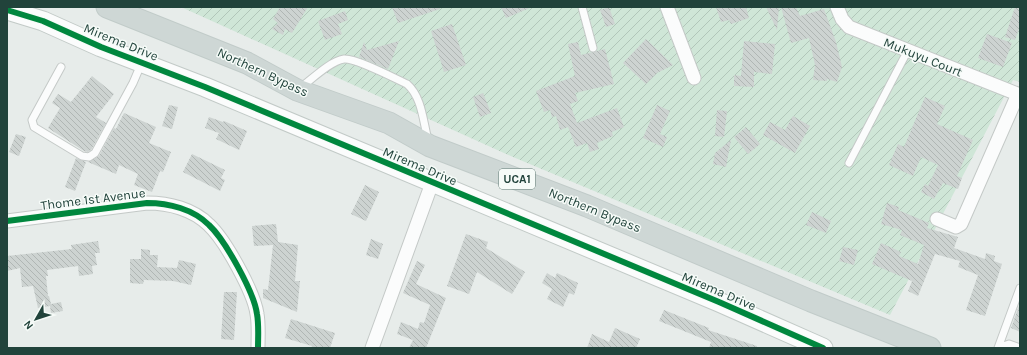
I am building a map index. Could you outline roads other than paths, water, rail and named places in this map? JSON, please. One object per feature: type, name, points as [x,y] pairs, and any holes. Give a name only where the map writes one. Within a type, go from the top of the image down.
[{"type":"main road","name":"Northern Bypass","points":[[107,7],[247,63],[297,90],[389,123],[430,146],[587,206],[804,298],[930,348]]},
{"type":"street","points":[[667,7],[694,78]]},
{"type":"street","name":"Mukuyu Court","points":[[837,7],[842,19],[849,26],[1019,94]]},
{"type":"street","name":"Mirema Drive","points":[[7,10],[43,21],[101,47],[142,62],[719,302],[823,348]]},
{"type":"street","points":[[937,219],[956,227],[961,224],[1019,94]]},
{"type":"street","points":[[372,348],[432,183]]},
{"type":"street","name":"Thome 1st Avenue","points":[[7,221],[147,203],[160,203],[186,210],[209,225],[218,236],[244,280],[257,314],[258,348]]},
{"type":"lane","points":[[582,7],[593,48]]},
{"type":"lane","points":[[849,163],[908,50]]},
{"type":"lane","points":[[297,90],[333,63],[344,59],[354,60],[407,84],[414,90],[418,98],[430,146]]},
{"type":"lane","points":[[61,67],[32,120],[34,127],[76,153],[89,157],[95,153],[133,83],[142,62]]},
{"type":"lane","points":[[998,348],[1020,288]]},
{"type":"lane","points":[[998,348],[1009,344],[1020,348]]}]
